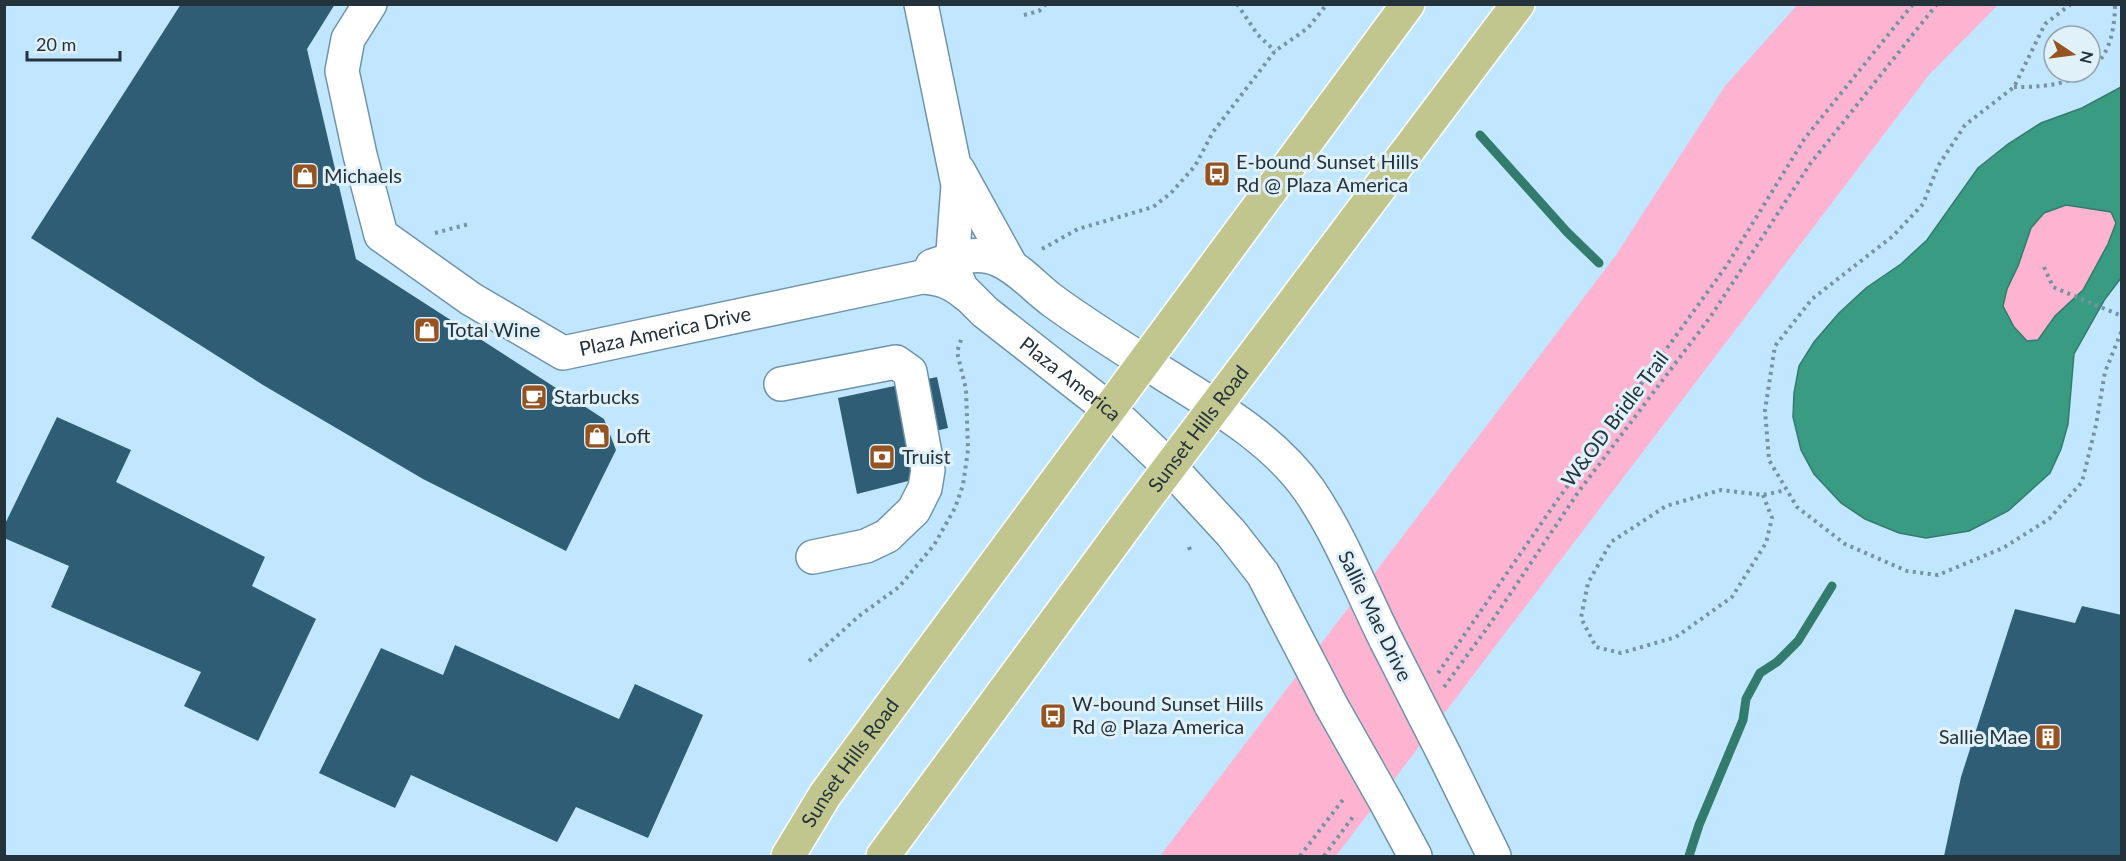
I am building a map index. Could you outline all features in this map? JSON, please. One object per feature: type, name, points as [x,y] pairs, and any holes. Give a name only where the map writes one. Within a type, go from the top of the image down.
[{"type":"main road","name":"Sunset Hills Road","points":[[788,856],[825,795],[1408,4]]},
{"type":"main road","name":"Sunset Hills Road","points":[[883,856],[1170,467],[1518,4]]},
{"type":"street","name":"Plaza America Drive","points":[[370,4],[348,39],[342,71],[360,155],[381,235],[471,299],[563,353],[898,282]]},
{"type":"street","points":[[921,4],[958,185],[953,259],[956,279],[967,295]]},
{"type":"street","points":[[951,148],[1053,301],[1216,407]]},
{"type":"street","points":[[898,282],[953,259],[987,256],[1024,259]]},
{"type":"street","points":[[898,282],[922,277],[932,278],[954,284],[967,295]]},
{"type":"street","name":"Plaza America","points":[[967,295],[985,312],[1110,410],[1170,467]]},
{"type":"street","points":[[781,384],[896,362],[910,372],[928,470],[925,488],[914,510],[887,536],[866,546],[813,557]]},
{"type":"street","name":"Sallie Mae Drive","points":[[1216,407],[1275,450],[1308,489],[1333,532],[1494,856]]},
{"type":"street","points":[[1170,467],[1231,533],[1263,574],[1330,705],[1371,808],[1415,856]]},
{"type":"path","points":[[1024,15],[1039,11],[1046,4]]},
{"type":"path","points":[[1237,4],[1258,35],[1275,51]]},
{"type":"path","points":[[1024,259],[1078,229],[1153,207],[1172,193],[1195,166],[1213,132],[1275,51],[1308,28],[1327,4]]},
{"type":"path","points":[[1435,677],[1556,502],[1727,265],[1805,138],[1913,4]]},
{"type":"path","name":"W&OD Bridle Trail","points":[[1438,697],[1579,491],[1711,316],[1810,164],[1937,4]]},
{"type":"path","points":[[2071,4],[2045,24],[2014,87],[1965,125],[1938,166],[1923,204],[1893,236],[1812,298],[1775,346],[1764,410],[1769,460],[1797,507],[1845,544],[1907,571],[1938,575],[2003,548],[2049,519],[2082,482],[2096,425],[2105,372],[2121,330]]},
{"type":"path","points":[[2102,58],[2109,42],[2115,4]]},
{"type":"path","points":[[2014,87],[2053,84]]},
{"type":"path","points":[[2044,267],[2053,287],[2121,316]]},
{"type":"path","points":[[1763,495],[1772,518],[1766,543],[1732,597],[1676,637],[1621,653],[1596,647],[1581,618],[1588,583],[1611,542],[1666,506],[1721,490],[1763,495],[1786,490]]},
{"type":"path","points":[[1190,547],[1191,553]]},
{"type":"path","points":[[1300,856],[1346,797]]},
{"type":"path","points":[[1324,856],[1371,808]]},
{"type":"shaded area","points":[[1797,5],[1998,5],[1929,75],[1336,856],[1160,856],[1616,255],[1725,86]]},
{"type":"shaded area","points":[[2121,87],[2121,278],[2105,299],[2074,354],[2068,424],[2061,449],[2050,473],[2008,511],[1969,531],[1926,538],[1899,533],[1865,519],[1841,503],[1814,474],[1801,450],[1793,417],[1794,393],[1799,366],[1814,342],[1839,313],[1866,288],[1901,264],[1927,240],[1978,168],[2008,144],[2041,123],[2082,108]],"holes":[[[2066,205],[2111,212],[2116,223],[2108,244],[2083,290],[2055,316],[2038,340],[2027,341],[2014,327],[2003,306],[2007,289],[2018,266],[2031,228],[2044,213]]]},
{"type":"shaded area","points":[[2066,205],[2112,212],[2116,223],[2108,244],[2083,290],[2055,316],[2038,340],[2027,341],[2014,327],[2003,306],[2007,289],[2018,266],[2031,228],[2044,213]]},
{"type":"building","points":[[181,4],[335,4],[307,49],[356,259],[604,419],[616,450],[566,551],[423,479],[263,385],[31,238]]},
{"type":"building","name":"Truist","points":[[937,377],[948,428],[911,437],[920,478],[857,494],[838,398]]},
{"type":"building","points":[[57,417],[131,450],[116,482],[265,557],[252,586],[316,619],[258,741],[184,706],[201,672],[51,607],[69,566],[4,538],[4,526]]},
{"type":"building","name":"Sallie Mae","points":[[2082,606],[2122,615],[2122,856],[1944,856],[1961,777],[2015,609],[2075,623]]},
{"type":"building","points":[[455,645],[619,719],[635,684],[703,715],[648,838],[576,807],[557,842],[411,775],[395,808],[319,773],[381,648],[443,675]]},
{"type":"waterway","points":[[1480,135],[1567,232],[1599,263]]},
{"type":"waterway","points":[[1689,856],[1699,825],[1743,720],[1746,699],[1760,673],[1777,662],[1798,641],[1832,586]]},
{"type":"place","name":"E-bound Sunset Hills Rd @ Plaza America","points":[[1217,174]]},
{"type":"place","name":"Michaels","points":[[305,176]]},
{"type":"place","name":"Total Wine","points":[[427,330]]},
{"type":"place","name":"Starbucks","points":[[534,397]]},
{"type":"place","name":"Loft","points":[[597,436]]},
{"type":"place","name":"Truist","points":[[882,457]]},
{"type":"place","name":"W-bound Sunset Hills Rd @ Plaza America","points":[[1053,716]]},
{"type":"place","name":"Sallie Mae","points":[[2048,737]]}]
